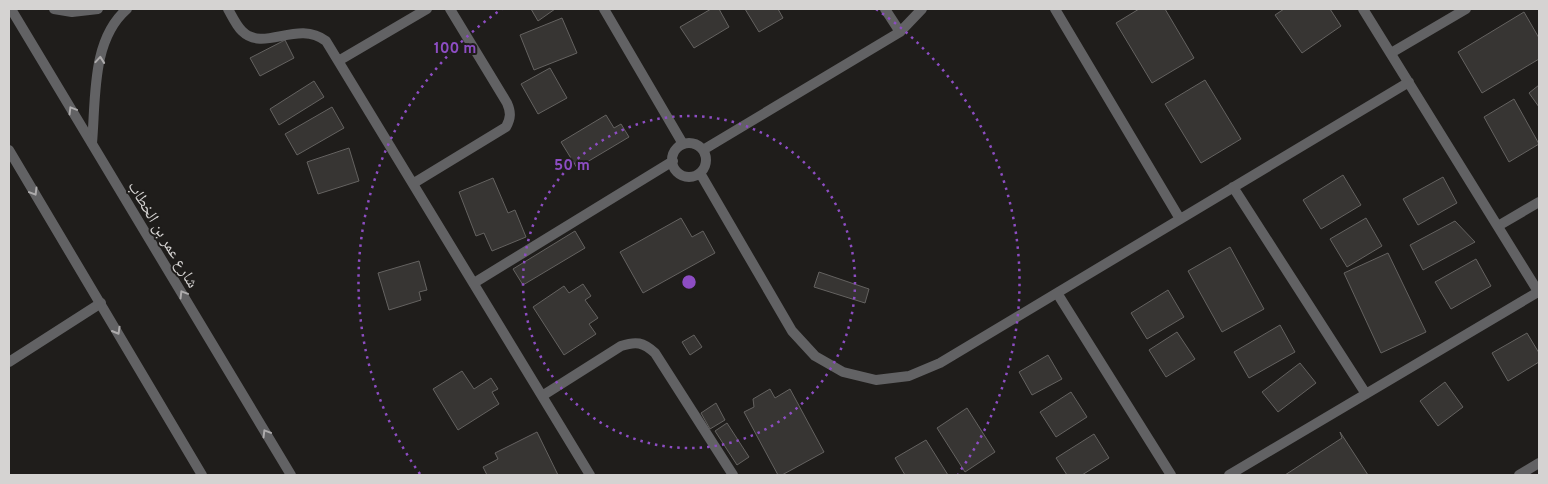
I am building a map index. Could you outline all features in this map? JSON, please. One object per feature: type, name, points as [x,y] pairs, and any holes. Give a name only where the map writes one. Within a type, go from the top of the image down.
[{"type":"street","name":"شارع عمر بن الخطاب","points":[[11,9],[291,475]]},
{"type":"street","points":[[54,9],[72,12],[98,9]]},
{"type":"street","points":[[92,143],[100,51],[110,27],[127,9]]},
{"type":"street","points":[[228,9],[243,33],[255,38],[268,39],[308,32],[318,34],[326,41],[340,60],[590,475]]},
{"type":"street","points":[[340,60],[427,9]]},
{"type":"street","points":[[414,183],[506,127],[510,119],[508,102],[450,9]]},
{"type":"street","points":[[604,9],[683,144]]},
{"type":"street","points":[[885,9],[900,32]]},
{"type":"street","points":[[703,150],[900,32],[922,9]]},
{"type":"street","points":[[1055,9],[1180,219]]},
{"type":"street","points":[[1229,475],[1539,293],[1364,9]]},
{"type":"street","points":[[1391,53],[1466,9]]},
{"type":"street","points":[[700,173],[792,331],[815,356],[843,372],[876,380],[909,376],[940,364],[1409,82]]},
{"type":"street","points":[[474,283],[672,162],[675,151],[683,144],[694,144],[703,150],[706,162],[700,173],[686,176],[680,174],[672,162]]},
{"type":"street","points":[[9,150],[202,475]]},
{"type":"street","points":[[1233,187],[1366,394]]},
{"type":"street","points":[[1498,226],[1539,202]]},
{"type":"street","points":[[1057,293],[1171,475]]},
{"type":"street","points":[[9,362],[101,304]]},
{"type":"street","points":[[542,396],[621,346],[633,342],[646,344],[655,353],[733,475]]},
{"type":"street","points":[[1519,475],[1539,463]]},
{"type":"building","points":[[531,9],[555,9],[538,21]]},
{"type":"building","points":[[711,9],[719,9],[729,27],[694,48],[680,27]]},
{"type":"building","points":[[745,9],[778,9],[783,18],[759,32]]},
{"type":"building","points":[[1139,9],[1165,9],[1194,58],[1152,83],[1116,23]]},
{"type":"building","points":[[1284,9],[1330,9],[1341,26],[1302,53],[1275,15]]},
{"type":"building","points":[[1524,12],[1539,38],[1539,59],[1482,93],[1458,52]]},
{"type":"building","points":[[562,18],[577,53],[534,70],[520,35]]},
{"type":"building","points":[[285,40],[294,58],[260,76],[250,58]]},
{"type":"building","points":[[550,68],[567,98],[538,114],[521,84]]},
{"type":"building","points":[[1205,80],[1241,139],[1201,163],[1165,104]]},
{"type":"building","points":[[314,81],[324,97],[279,125],[270,109]]},
{"type":"building","points":[[1539,85],[1539,107],[1529,93]]},
{"type":"building","points":[[1514,99],[1539,144],[1509,162],[1484,117]]},
{"type":"building","points":[[332,107],[344,128],[297,155],[285,134]]},
{"type":"building","points":[[606,115],[614,128],[621,124],[629,137],[577,168],[561,142]]},
{"type":"building","points":[[349,148],[359,181],[318,194],[307,162]]},
{"type":"building","points":[[1343,175],[1361,205],[1321,229],[1303,200]]},
{"type":"building","points":[[1443,177],[1457,203],[1418,225],[1403,199]]},
{"type":"building","points":[[493,178],[508,213],[515,210],[526,237],[492,251],[484,233],[476,236],[459,192]]},
{"type":"building","points":[[681,218],[692,237],[703,231],[715,253],[643,293],[620,252]]},
{"type":"building","points":[[1366,218],[1382,246],[1347,267],[1330,239]]},
{"type":"building","points":[[1455,221],[1475,242],[1423,270],[1410,245]]},
{"type":"building","points":[[575,231],[585,248],[523,285],[513,269]]},
{"type":"building","points":[[1230,247],[1264,309],[1222,332],[1188,271]]},
{"type":"building","points":[[1388,253],[1426,332],[1381,353],[1344,273]]},
{"type":"building","points":[[1476,259],[1491,286],[1451,309],[1435,282]]},
{"type":"building","points":[[419,261],[427,290],[419,292],[421,300],[389,310],[378,273]]},
{"type":"building","points":[[819,272],[869,289],[865,303],[814,287]]},
{"type":"building","points":[[583,284],[591,296],[585,300],[598,318],[589,324],[596,334],[564,355],[533,307],[564,286],[569,293]]},
{"type":"building","points":[[1168,290],[1184,317],[1147,339],[1131,313]]},
{"type":"building","points":[[1280,325],[1295,352],[1249,378],[1234,352]]},
{"type":"building","points":[[1177,332],[1195,359],[1166,377],[1149,350]]},
{"type":"building","points":[[1527,333],[1539,353],[1539,362],[1508,381],[1492,353]]},
{"type":"building","points":[[694,335],[702,347],[690,355],[682,342]]},
{"type":"building","points":[[1048,355],[1062,379],[1032,395],[1019,372]]},
{"type":"building","points":[[1300,363],[1316,383],[1278,412],[1262,392]]},
{"type":"building","points":[[462,371],[474,389],[491,378],[498,389],[492,392],[499,404],[458,430],[433,389]]},
{"type":"building","points":[[1445,382],[1463,407],[1438,426],[1420,401]]},
{"type":"building","points":[[770,389],[775,398],[790,389],[824,452],[782,475],[778,475],[744,412],[754,407],[753,399]]},
{"type":"building","points":[[1071,392],[1087,417],[1056,437],[1040,412]]},
{"type":"building","points":[[716,403],[725,420],[710,429],[701,413]]},
{"type":"building","points":[[967,408],[995,452],[965,472],[937,428]]},
{"type":"building","points":[[727,423],[749,457],[737,465],[715,431]]},
{"type":"building","points":[[537,432],[558,475],[487,475],[483,467],[498,459],[495,453]]},
{"type":"building","points":[[1340,432],[1368,475],[1285,475],[1342,438]]},
{"type":"building","points":[[1094,434],[1109,458],[1082,475],[1067,475],[1056,458]]},
{"type":"building","points":[[926,440],[948,475],[905,475],[895,458]]}]
